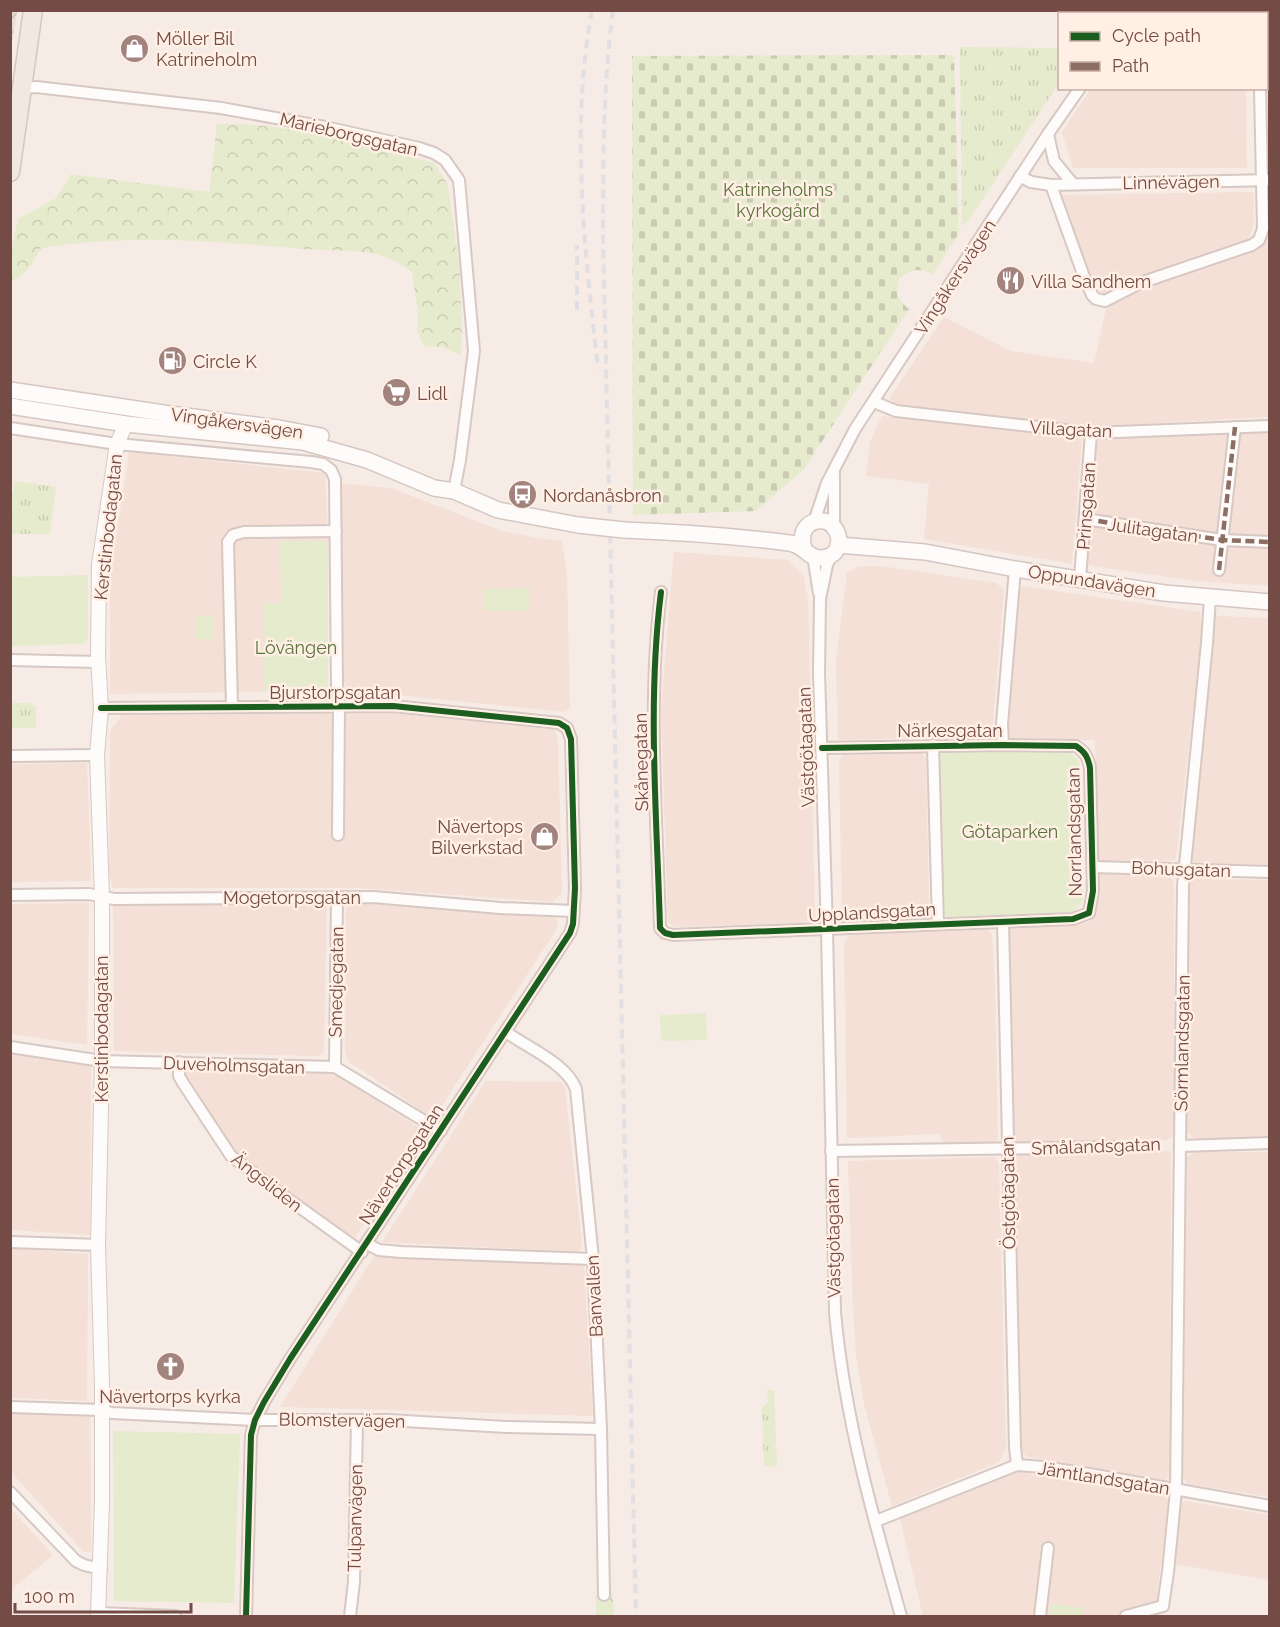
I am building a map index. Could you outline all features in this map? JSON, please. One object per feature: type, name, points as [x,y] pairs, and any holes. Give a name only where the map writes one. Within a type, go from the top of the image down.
[{"type":"main road","points":[[10,172],[33,10]]},
{"type":"main road","name":"Vingåkersvägen","points":[[10,390],[279,428],[330,438],[411,469],[498,510],[578,525],[792,543],[820,558],[835,539],[822,520],[792,533],[725,536]]},
{"type":"main road","name":"Vingåkersvägen","points":[[10,406],[126,424],[303,442],[382,466],[434,488],[454,491]]},
{"type":"main road","points":[[126,424],[131,408]]},
{"type":"main road","name":"Vingåkersvägen","points":[[808,552],[802,538],[809,526]]},
{"type":"main road","name":"Oppundavägen","points":[[835,539],[849,536],[1015,569],[1210,598],[1269,602]]},
{"type":"street","name":"Marieborgsgatan","points":[[23,87],[86,92],[264,114],[419,148],[445,160],[459,180],[474,351],[454,491]]},
{"type":"street","name":"Vingåkersvägen","points":[[809,526],[827,483],[855,429],[1079,90]]},
{"type":"street","points":[[1051,185],[1083,274],[1092,295],[1098,299],[1105,301],[1140,283],[1252,245],[1258,240],[1263,229],[1265,180],[1260,90]]},
{"type":"street","points":[[1048,134],[1053,161],[1073,184]]},
{"type":"street","name":"Linnévägen","points":[[1020,176],[1031,182],[1051,185],[1265,180]]},
{"type":"street","name":"Villagatan","points":[[874,402],[896,411],[1091,433],[1269,426]]},
{"type":"street","points":[[117,444],[126,424]]},
{"type":"street","name":"Julitagatan","points":[[1219,570],[1235,427]]},
{"type":"street","name":"Vingåkersvägen","points":[[10,428],[117,444],[323,464],[332,470],[335,479],[336,531]]},
{"type":"street","name":"Prinsgatan","points":[[1080,579],[1091,433]]},
{"type":"street","name":"Kerstinbodagatan","points":[[98,1615],[101,1569],[101,1410],[98,1245],[102,1061],[102,896],[97,755],[101,708],[98,662],[99,566],[117,444]]},
{"type":"street","name":"Vingåkersvägen","points":[[835,468],[835,539]]},
{"type":"street","name":"Julitagatan","points":[[1085,519],[1222,540],[1269,542]]},
{"type":"street","points":[[232,706],[228,542],[233,535],[244,532],[336,531],[339,706],[338,836]]},
{"type":"street","name":"Västgötagatan","points":[[835,539],[820,600],[819,673],[835,1312],[838,1347],[854,1430],[901,1617]]},
{"type":"street","name":"Västgötagatan","points":[[808,552],[820,600]]},
{"type":"street","points":[[1003,745],[1002,724],[1015,569]]},
{"type":"street","name":"Skånegatan","points":[[661,592],[656,633],[654,703],[660,928],[663,931]]},
{"type":"street","name":"Sörmlandsgatan","points":[[1126,1617],[1163,1606],[1176,1490],[1183,886],[1210,598]]},
{"type":"street","points":[[10,660],[98,662]]},
{"type":"street","name":"Bjurstorpsgatan","points":[[101,708],[393,706],[559,723],[567,728]]},
{"type":"street","name":"Nävertorpsgatan","points":[[246,1617],[251,1435],[255,1420],[290,1359],[570,933],[574,911],[571,739],[567,728]]},
{"type":"street","points":[[933,745],[938,924]]},
{"type":"street","name":"Närkesgatan","points":[[822,748],[933,745],[1068,745],[1078,747]]},
{"type":"street","name":"Norrlandsgatan","points":[[1078,747],[1088,759],[1090,768],[1093,867],[1092,903],[1089,913],[1083,916]]},
{"type":"street","points":[[10,756],[97,755]]},
{"type":"street","name":"Bohusgatan","points":[[1093,867],[1269,872]]},
{"type":"street","name":"Mogetorpsgatan","points":[[10,895],[88,894],[114,899],[373,897],[500,908],[574,911]]},
{"type":"street","name":"Smedjegatan","points":[[335,1067],[337,897]]},
{"type":"street","name":"Upplandsgatan","points":[[663,931],[673,935],[827,930],[1073,919],[1083,916]]},
{"type":"street","name":"Östgötagatan","points":[[1003,922],[1014,1430],[1017,1465]]},
{"type":"street","name":"Banvallen","points":[[506,1032],[561,1069],[572,1078],[576,1089],[593,1259],[601,1429],[604,1595]]},
{"type":"street","name":"Duveholmsgatan","points":[[10,1047],[102,1061],[335,1067],[441,1131]]},
{"type":"street","name":"Ängsliden","points":[[179,1062],[179,1076],[231,1156],[281,1194],[364,1248],[401,1252],[593,1259]]},
{"type":"street","name":"Smålandsgatan","points":[[1181,1146],[1269,1143]]},
{"type":"street","name":"Smålandsgatan","points":[[831,1151],[1114,1147]]},
{"type":"street","points":[[10,1242],[98,1245]]},
{"type":"street","name":"Blomstervägen","points":[[10,1407],[101,1410],[112,1413],[255,1420],[357,1420],[601,1429]]},
{"type":"street","name":"Tulpanvägen","points":[[350,1617],[354,1582],[357,1420]]},
{"type":"street","name":"Jämtlandsgatan","points":[[876,1521],[1017,1465],[1043,1467],[1269,1506]]},
{"type":"street","points":[[10,1492],[76,1561],[101,1569]]},
{"type":"street","points":[[1040,1617],[1048,1548]]},
{"type":"street","points":[[98,1615],[176,1617]]},
{"type":"shaded area","points":[[1245,10],[1245,12],[1148,12],[1149,11]]},
{"type":"shaded area","points":[[10,11],[17,11],[11,49],[10,49]]},
{"type":"shaded area","points":[[1270,11],[1269,164],[1265,90],[1268,90],[1268,12],[1264,12]]},
{"type":"shaded area","points":[[1090,90],[1246,90],[1247,168],[1073,168],[1062,132]]},
{"type":"shaded area","points":[[1254,192],[1254,222],[1248,242],[1128,281],[1105,295],[1093,289],[1058,195]]},
{"type":"shaded area","points":[[1265,192],[1269,192],[1269,417],[1088,427],[894,405],[890,397],[944,317],[1011,351],[1094,363],[1106,309],[1130,293],[1254,250],[1263,242]]},
{"type":"shaded area","points":[[882,416],[1082,438],[1072,564],[924,539],[929,484],[866,476],[870,442]]},
{"type":"shaded area","points":[[1269,432],[1269,586],[1194,581],[1087,565],[1094,443],[1103,438]]},
{"type":"shaded area","points":[[129,452],[325,473],[328,541],[328,691],[110,694],[110,580]]},
{"type":"shaded area","points":[[340,483],[391,488],[502,531],[562,541],[567,573],[570,709],[564,712],[397,695],[350,695],[344,681]]},
{"type":"shaded area","points":[[674,552],[788,560],[804,577],[808,600],[815,917],[803,923],[674,927],[668,922],[661,709]]},
{"type":"shaded area","points":[[859,566],[881,566],[996,583],[1004,590],[992,735],[838,740],[836,660],[847,573]]},
{"type":"shaded area","points":[[1023,586],[1200,612],[1202,630],[1176,859],[1168,862],[1102,861],[1096,855],[1095,740],[1008,740],[1018,592]]},
{"type":"shaded area","points":[[1216,616],[1269,618],[1269,865],[1195,864],[1190,860]]},
{"type":"shaded area","points":[[390,713],[555,730],[558,739],[562,893],[553,902],[357,888],[113,888],[109,875],[110,731],[122,715]]},
{"type":"shaded area","points":[[920,751],[926,759],[929,916],[849,920],[842,918],[839,761],[844,753]]},
{"type":"shaded area","points":[[87,763],[91,881],[11,882],[11,764]]},
{"type":"shaded area","points":[[1097,873],[1170,875],[1174,883],[1174,1136],[1167,1140],[1019,1143],[1012,1137],[1007,932],[1012,927],[1089,923],[1096,908]]},
{"type":"shaded area","points":[[1189,879],[1269,880],[1269,1137],[1195,1139],[1187,1132]]},
{"type":"shaded area","points":[[327,900],[324,1052],[319,1056],[114,1051],[113,904]]},
{"type":"shaded area","points":[[89,903],[87,1045],[11,1034],[11,904]]},
{"type":"shaded area","points":[[352,903],[556,916],[558,927],[437,1113],[427,1114],[349,1062],[345,1051],[346,908]]},
{"type":"shaded area","points":[[986,928],[992,935],[995,987],[998,1137],[996,1143],[942,1144],[941,1134],[847,1138],[844,941],[851,935]]},
{"type":"shaded area","points":[[11,1053],[91,1065],[90,1235],[11,1230]]},
{"type":"shaded area","points":[[189,1068],[330,1071],[421,1129],[355,1238],[232,1151],[184,1075]]},
{"type":"shaded area","points":[[486,1081],[562,1082],[565,1089],[582,1244],[579,1252],[382,1242]]},
{"type":"shaded area","points":[[1171,1151],[1170,1472],[1165,1480],[1028,1457],[1020,1450],[1014,1155]]},
{"type":"shaded area","points":[[1195,1152],[1269,1152],[1269,1497],[1188,1484],[1183,1476],[1187,1157]]},
{"type":"shaded area","points":[[994,1157],[999,1164],[1006,1449],[999,1462],[892,1506],[864,1404],[856,1354],[848,1161]]},
{"type":"shaded area","points":[[11,1248],[88,1254],[87,1401],[11,1398]]},
{"type":"shaded area","points":[[374,1256],[584,1264],[593,1416],[280,1407]]},
{"type":"shaded area","points":[[11,1411],[90,1414],[91,1552],[84,1552],[11,1472]]},
{"type":"shaded area","points":[[1020,1472],[1165,1497],[1169,1503],[1157,1593],[1163,1616],[923,1616],[900,1519]]},
{"type":"shaded area","points":[[1185,1501],[1269,1515],[1269,1580],[1175,1564],[1181,1504]]},
{"type":"shaded area","points":[[11,1509],[53,1555],[10,1590]]},
{"type":"green space","points":[[960,47],[1058,48],[1058,85],[969,220],[962,226]]},
{"type":"green space","name":"Katrineholms kyrkogård","points":[[954,55],[959,233],[932,275],[916,270],[900,278],[898,295],[909,309],[804,469],[756,511],[633,515],[632,56]]},
{"type":"green space","points":[[217,124],[244,124],[299,131],[434,163],[448,185],[459,264],[461,355],[441,347],[424,346],[417,331],[418,313],[412,272],[390,259],[366,252],[172,240],[106,241],[41,248],[25,272],[11,281],[11,253],[18,219],[56,198],[71,174],[209,192]]},
{"type":"green space","points":[[15,481],[56,487],[50,534],[11,534],[11,493],[13,493]]},
{"type":"green space","name":"Lövängen","points":[[280,541],[328,541],[328,691],[264,691],[264,603],[281,603]]},
{"type":"green space","points":[[88,575],[88,638],[83,644],[12,646],[11,577]]},
{"type":"green space","points":[[529,588],[529,611],[483,611],[483,589]]},
{"type":"green space","points":[[196,616],[214,616],[214,639],[196,639]]},
{"type":"green space","points":[[10,703],[30,703],[36,707],[36,728],[11,728]]},
{"type":"green space","name":"Götaparken","points":[[936,749],[1069,750],[1079,762],[1083,901],[1073,912],[949,918],[941,911]]},
{"type":"green space","points":[[706,1013],[707,1040],[661,1041],[660,1015]]},
{"type":"green space","points":[[767,1390],[774,1390],[777,1467],[764,1466],[762,1408],[768,1402]]},
{"type":"green space","points":[[113,1431],[240,1434],[234,1603],[114,1601]]},
{"type":"green space","points":[[613,1593],[614,1616],[597,1616],[595,1596]]},
{"type":"green space","points":[[1051,1603],[1083,1608],[1084,1615],[1052,1616],[1050,1615]]},
{"type":"railway","points":[[592,10],[585,54],[581,144],[588,280],[598,369]]},
{"type":"railway","points":[[613,10],[605,96],[603,239],[636,1616]]},
{"type":"railway","points":[[577,245],[577,310]]},
{"type":"marked path","points":[[1219,570],[1235,427]]},
{"type":"marked path","points":[[1085,519],[1222,540],[1270,542]]},
{"type":"cycle path","points":[[661,592],[655,676],[654,760],[660,928],[665,933],[673,935],[1073,919],[1089,913],[1093,891],[1090,768],[1086,755],[1076,746],[822,748]]},
{"type":"cycle path","points":[[101,708],[393,706],[559,723],[567,728],[571,739],[575,888],[573,924],[570,933],[290,1359],[255,1420],[251,1435],[246,1616]]},
{"type":"place","name":"Möller Bil Katrineholm","points":[[135,48]]},
{"type":"place","name":"Villa Sandhem","points":[[1010,281]]},
{"type":"place","name":"Circle K","points":[[172,361]]},
{"type":"place","name":"Lidl","points":[[396,393]]},
{"type":"place","name":"Nordanåsbron","points":[[522,495]]},
{"type":"place","name":"Nävertops Bilverkstad","points":[[544,836]]},
{"type":"place","name":"Nävertorps kyrka","points":[[170,1367]]}]
